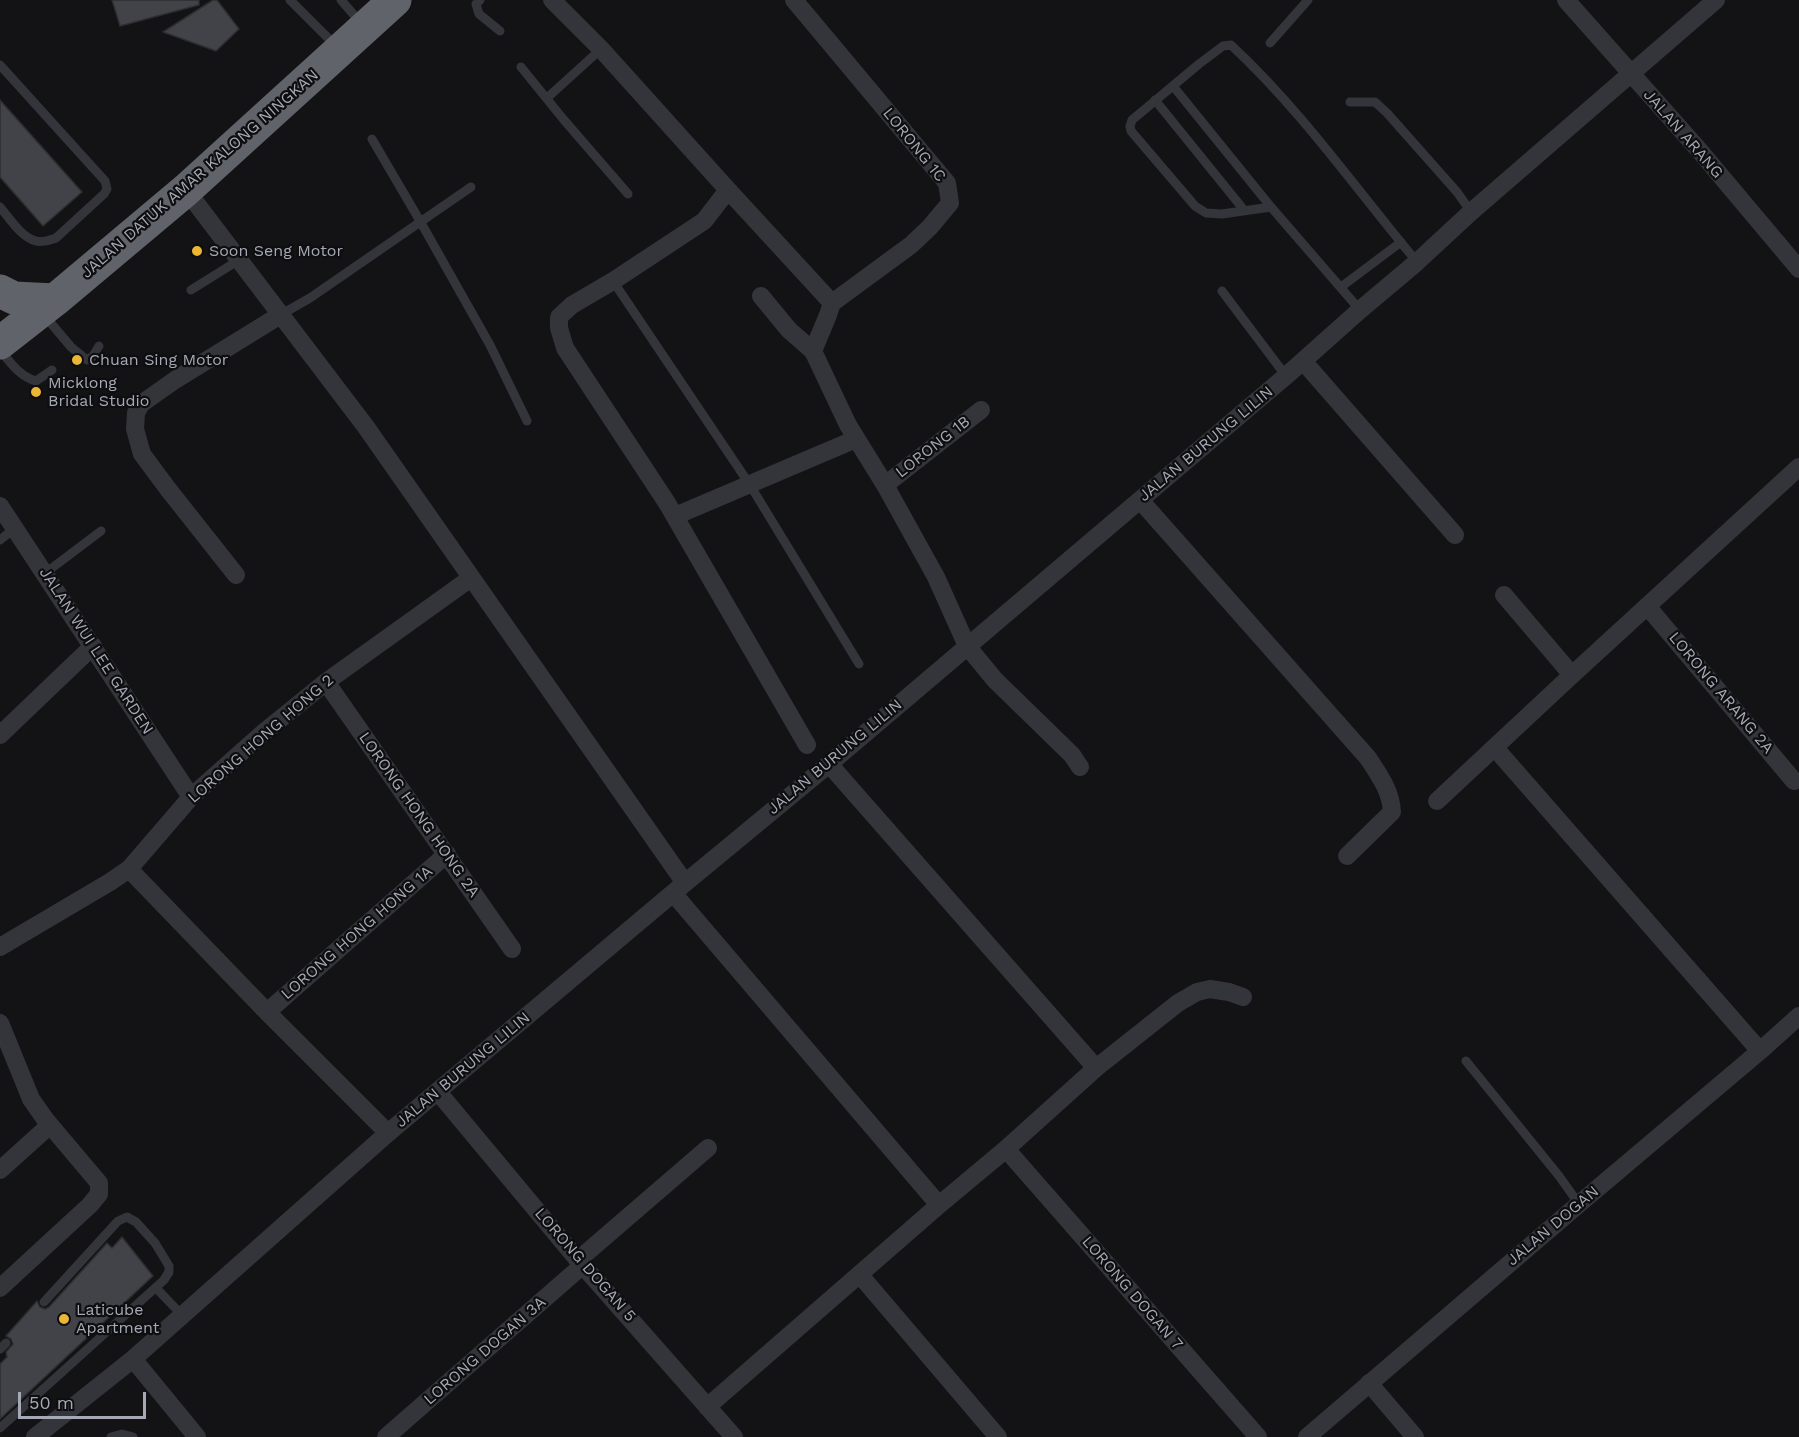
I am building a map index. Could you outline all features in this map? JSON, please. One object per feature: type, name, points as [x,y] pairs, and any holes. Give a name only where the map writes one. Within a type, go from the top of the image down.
[{"type":"highway","name":"JALAN DATUK AMAR KALONG NINGKAN","points":[[0,343],[186,190],[395,0]]},
{"type":"highway","points":[[0,291],[14,298],[48,305]]},
{"type":"street","points":[[552,0],[601,49],[832,303],[813,351]]},
{"type":"street","name":"LORONG 1C","points":[[794,0],[947,183],[950,203],[911,245],[832,303]]},
{"type":"street","name":"JALAN ARANG","points":[[1566,0],[1799,269]]},
{"type":"street","name":"JALAN BURUNG LILIN","points":[[35,1437],[133,1359],[388,1133],[829,764],[1286,376],[1716,0]]},
{"type":"street","points":[[186,190],[366,426],[679,888],[939,1205]]},
{"type":"street","points":[[728,190],[704,221],[573,305],[559,318],[559,328],[565,348],[675,516],[807,745]]},
{"type":"street","points":[[761,296],[789,330],[813,351],[831,392],[856,439],[885,485],[936,577],[967,646],[995,680],[1072,755],[1080,767]]},
{"type":"street","points":[[236,574],[142,454],[135,429],[136,413],[141,404],[176,380],[282,314]]},
{"type":"street","points":[[1303,361],[1455,535]]},
{"type":"street","name":"LORONG 1B","points":[[885,485],[981,410]]},
{"type":"street","points":[[675,516],[856,439]]},
{"type":"street","points":[[1437,801],[1799,467]]},
{"type":"street","points":[[1140,500],[1368,758],[1381,779],[1392,799],[1392,812],[1347,856]]},
{"type":"street","name":"JALAN WUI LEE GARDEN","points":[[0,506],[191,797]]},
{"type":"street","name":"LORONG HONG HONG 2","points":[[0,947],[129,869],[191,797],[263,733],[326,682],[471,578]]},
{"type":"street","points":[[1504,595],[1572,675]]},
{"type":"street","name":"LORONG ARANG 2A","points":[[1647,606],[1794,781]]},
{"type":"street","points":[[0,735],[93,646]]},
{"type":"street","name":"LORONG HONG HONG 2A","points":[[326,682],[512,948]]},
{"type":"street","points":[[1495,748],[1760,1051]]},
{"type":"street","points":[[829,764],[1096,1068]]},
{"type":"street","name":"LORONG HONG HONG 1A","points":[[267,1012],[447,854]]},
{"type":"street","points":[[129,869],[388,1133]]},
{"type":"street","points":[[707,1407],[1006,1149],[1096,1068],[1178,1003],[1197,992],[1210,989],[1243,997]]},
{"type":"street","name":"JALAN DOGAN","points":[[1307,1437],[1799,1016]]},
{"type":"street","points":[[0,1023],[31,1099],[99,1183],[99,1194],[90,1205],[0,1288]]},
{"type":"street","name":"LORONG DOGAN 5","points":[[438,1092],[581,1262],[734,1437]]},
{"type":"street","points":[[0,1170],[50,1125]]},
{"type":"street","name":"LORONG DOGAN 3A","points":[[386,1437],[708,1148]]},
{"type":"street","name":"LORONG DOGAN 7","points":[[1006,1149],[1258,1437]]},
{"type":"street","points":[[860,1275],[998,1437]]},
{"type":"street","points":[[133,1359],[197,1437]]},
{"type":"street","points":[[1369,1383],[1415,1437]]},
{"type":"lane","points":[[290,0],[339,50]]},
{"type":"lane","points":[[341,0],[365,28]]},
{"type":"lane","points":[[480,0],[476,4],[479,14],[500,31]]},
{"type":"lane","points":[[1270,44],[1308,0]]},
{"type":"lane","points":[[1270,207],[1222,214],[1206,213],[1195,206],[1131,131],[1132,120],[1223,46],[1232,45],[1248,61],[1334,157],[1417,262]]},
{"type":"lane","points":[[547,98],[601,49]]},
{"type":"lane","points":[[0,65],[105,181],[107,189],[56,238],[46,241],[35,241],[24,235],[0,207]]},
{"type":"lane","points":[[521,67],[628,194]]},
{"type":"lane","points":[[1173,86],[1270,207],[1360,310]]},
{"type":"lane","points":[[1155,100],[1244,210]]},
{"type":"lane","points":[[1350,102],[1375,102],[1457,192],[1471,212]]},
{"type":"lane","points":[[372,139],[490,345],[526,421]]},
{"type":"lane","points":[[282,314],[310,298],[471,187]]},
{"type":"lane","points":[[1341,287],[1401,242]]},
{"type":"lane","points":[[191,290],[239,260]]},
{"type":"lane","points":[[613,281],[750,485],[859,664]]},
{"type":"lane","points":[[1222,291],[1286,376]]},
{"type":"lane","points":[[48,305],[71,347],[87,360],[93,356],[99,346]]},
{"type":"lane","points":[[0,350],[17,371],[27,378],[36,381],[52,370]]},
{"type":"lane","points":[[0,540],[15,528]]},
{"type":"lane","points":[[44,574],[101,531]]},
{"type":"lane","points":[[1466,1061],[1579,1204]]},
{"type":"lane","points":[[0,1428],[164,1281],[169,1272],[169,1266],[155,1244],[136,1222],[127,1217],[118,1221],[44,1302]]},
{"type":"lane","points":[[156,1288],[182,1315]]},
{"type":"lane","points":[[111,1437],[122,1434],[133,1437]]},
{"type":"building","points":[[112,0],[199,0],[199,5],[120,26]]},
{"type":"building","points":[[213,0],[217,0],[239,29],[216,51],[163,32]]},
{"type":"building","points":[[0,100],[82,192],[43,226],[0,177]]},
{"type":"building","name":"Laticube Apartment","points":[[122,1237],[153,1276],[0,1419],[0,1364],[7,1357],[6,1352],[13,1344],[6,1336],[37,1301],[40,1307],[45,1309],[49,1307],[107,1243],[112,1248]]},
{"type":"place","name":"Soon Seng Motor","points":[[197,251]]},
{"type":"place","name":"Chuan Sing Motor","points":[[77,360]]},
{"type":"place","name":"Micklong Bridal Studio","points":[[36,392]]},
{"type":"place","name":"Laticube Apartment","points":[[64,1319]]}]
